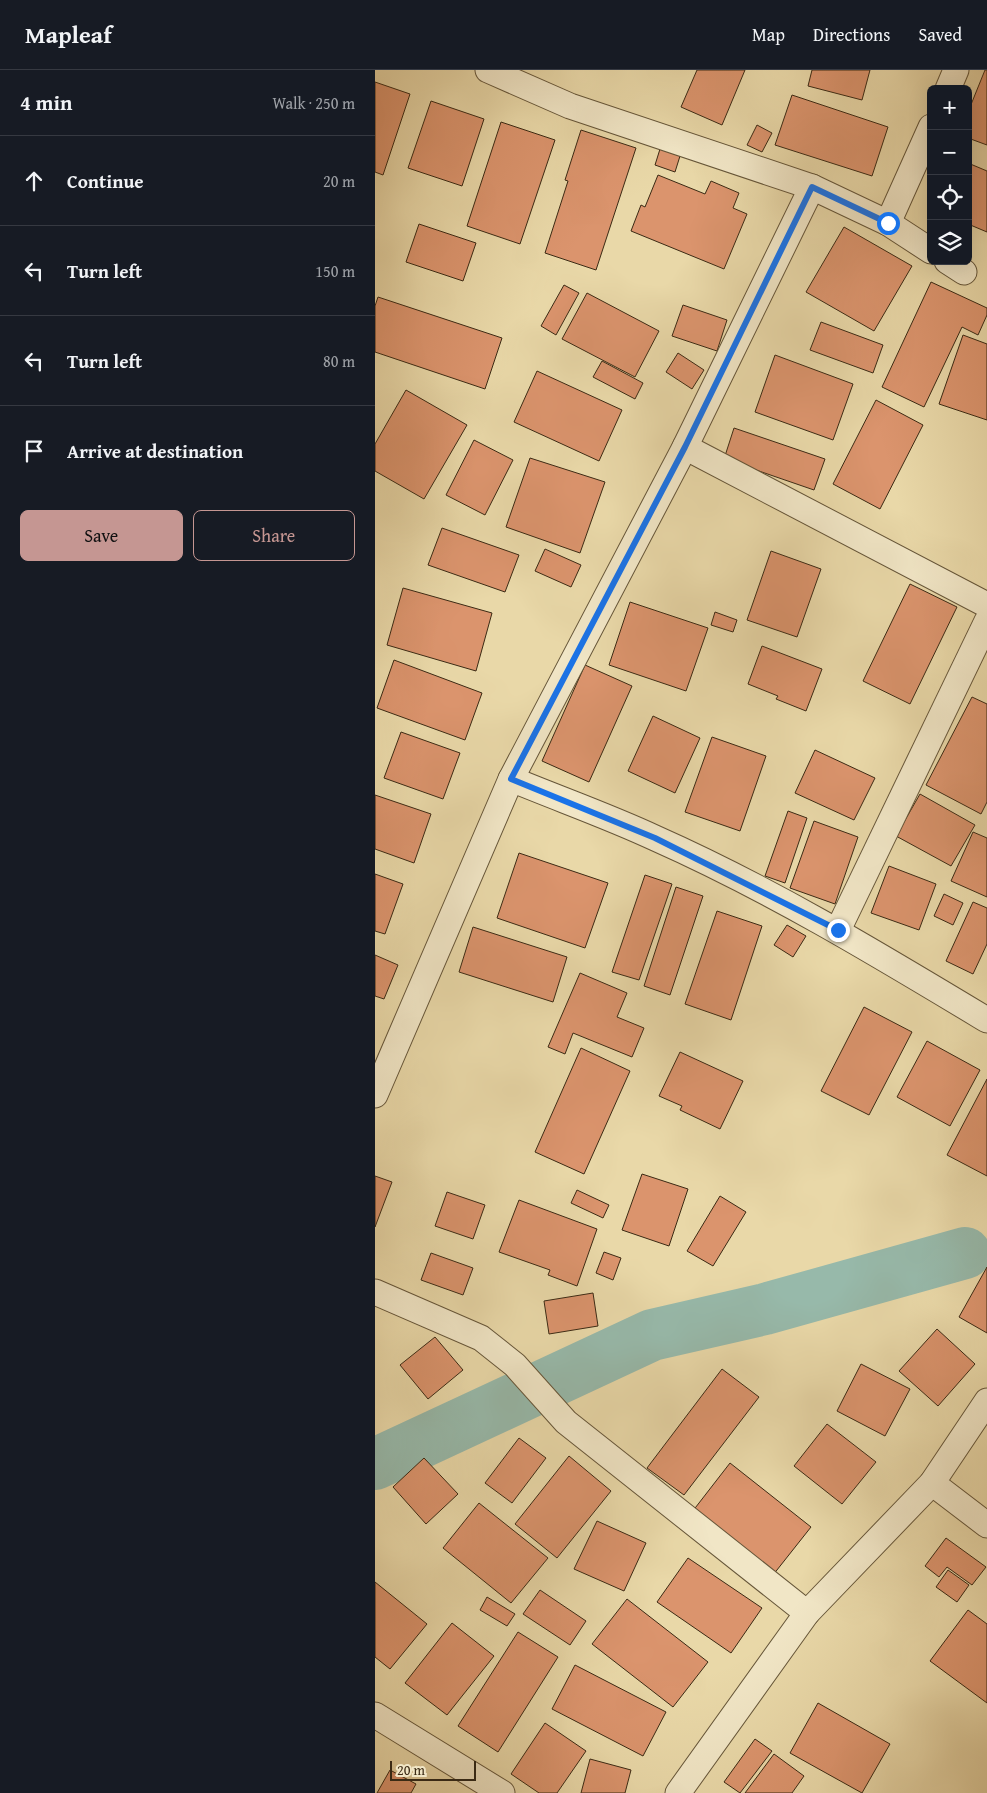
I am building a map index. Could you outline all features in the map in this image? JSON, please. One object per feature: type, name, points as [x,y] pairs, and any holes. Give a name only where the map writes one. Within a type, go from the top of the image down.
[{"type":"street","points":[[488,70],[570,106],[812,187],[888,223],[927,248]]},
{"type":"street","points":[[950,85],[956,70]]},
{"type":"street","points":[[888,223],[930,130]]},
{"type":"street","points":[[375,1095],[511,779],[685,447],[812,187]]},
{"type":"street","points":[[685,447],[987,606]]},
{"type":"street","points":[[838,930],[987,621]]},
{"type":"street","points":[[511,779],[655,838],[838,930],[987,1020]]},
{"type":"street","points":[[375,1292],[481,1338],[515,1365],[566,1422],[807,1613]]},
{"type":"street","points":[[678,1793],[807,1613],[931,1483],[987,1401]]},
{"type":"street","points":[[931,1483],[987,1525]]},
{"type":"street","points":[[375,1715],[488,1789]]},
{"type":"building","points":[[697,70],[745,70],[722,125],[681,107]]},
{"type":"building","points":[[812,70],[870,70],[862,100],[808,86]]},
{"type":"building","points":[[985,70],[987,70],[987,145],[972,139],[972,102]]},
{"type":"building","points":[[375,82],[410,94],[383,175],[375,172]]},
{"type":"building","points":[[792,95],[888,127],[872,176],[775,145]]},
{"type":"building","points":[[431,101],[484,119],[462,186],[408,168]]},
{"type":"building","points":[[501,122],[555,140],[520,244],[467,226]]},
{"type":"building","points":[[757,125],[772,133],[762,152],[747,145]]},
{"type":"building","points":[[581,130],[636,148],[596,270],[545,253],[568,181],[565,180]]},
{"type":"building","points":[[660,149],[680,156],[675,172],[655,165]]},
{"type":"building","points":[[972,165],[987,171],[987,232],[972,226]]},
{"type":"building","points":[[658,175],[705,194],[711,181],[739,193],[733,208],[747,214],[724,269],[631,231],[641,205],[645,207]]},
{"type":"building","points":[[419,224],[476,243],[463,281],[406,262]]},
{"type":"building","points":[[844,227],[912,266],[874,331],[806,292]]},
{"type":"building","points":[[931,282],[987,308],[987,315],[978,335],[962,327],[924,407],[882,387]]},
{"type":"building","points":[[564,285],[579,293],[556,335],[541,326]]},
{"type":"building","points":[[587,293],[659,331],[635,377],[562,339]]},
{"type":"building","points":[[378,297],[502,338],[485,389],[375,352],[375,306]]},
{"type":"building","points":[[683,305],[727,320],[717,351],[672,336]]},
{"type":"building","points":[[821,322],[883,345],[873,373],[810,350]]},
{"type":"building","points":[[963,335],[987,344],[987,420],[939,404]]},
{"type":"building","points":[[678,353],[704,370],[692,389],[666,372]]},
{"type":"building","points":[[775,355],[853,384],[833,440],[755,412]]},
{"type":"building","points":[[602,361],[643,383],[635,399],[593,377]]},
{"type":"building","points":[[537,371],[622,410],[599,461],[514,422]]},
{"type":"building","points":[[406,390],[467,425],[424,499],[375,471],[375,444]]},
{"type":"building","points":[[876,400],[923,425],[880,509],[833,484]]},
{"type":"building","points":[[734,428],[825,459],[814,490],[724,459]]},
{"type":"building","points":[[474,440],[513,460],[485,515],[446,495]]},
{"type":"building","points":[[530,458],[605,482],[580,553],[506,527]]},
{"type":"building","points":[[442,528],[519,555],[505,592],[428,565]]},
{"type":"building","points":[[545,549],[581,565],[571,587],[535,571]]},
{"type":"building","points":[[771,551],[821,569],[797,637],[747,620]]},
{"type":"building","points":[[910,584],[957,607],[910,704],[863,681]]},
{"type":"building","points":[[403,588],[492,613],[476,671],[387,645]]},
{"type":"building","points":[[630,602],[708,628],[686,691],[609,665]]},
{"type":"building","points":[[715,612],[737,620],[733,632],[711,625]]},
{"type":"building","points":[[762,646],[822,669],[806,711],[776,699],[778,696],[748,684]]},
{"type":"building","points":[[394,660],[482,693],[465,740],[377,708]]},
{"type":"building","points":[[585,665],[632,686],[589,782],[542,761]]},
{"type":"building","points":[[972,697],[987,704],[987,802],[981,814],[926,785]]},
{"type":"building","points":[[653,716],[700,738],[675,793],[628,771]]},
{"type":"building","points":[[401,732],[460,753],[443,799],[384,778]]},
{"type":"building","points":[[712,737],[766,756],[740,831],[685,812]]},
{"type":"building","points":[[815,750],[875,778],[854,820],[795,793]]},
{"type":"building","points":[[920,794],[975,825],[951,866],[896,836]]},
{"type":"building","points":[[375,795],[431,814],[414,863],[375,849]]},
{"type":"building","points":[[788,811],[807,818],[785,883],[765,876]]},
{"type":"building","points":[[814,821],[858,837],[835,904],[790,888]]},
{"type":"building","points":[[973,832],[987,838],[987,897],[951,881]]},
{"type":"building","points":[[519,853],[608,883],[585,948],[497,918]]},
{"type":"building","points":[[889,866],[936,884],[919,930],[871,913]]},
{"type":"building","points":[[375,874],[403,884],[385,934],[375,931]]},
{"type":"building","points":[[645,875],[672,884],[639,980],[612,972]]},
{"type":"building","points":[[676,887],[703,896],[670,995],[644,986]]},
{"type":"building","points":[[944,894],[963,903],[953,925],[934,916]]},
{"type":"building","points":[[973,902],[987,908],[987,944],[973,974],[946,961]]},
{"type":"building","points":[[717,911],[762,926],[731,1020],[685,1004]]},
{"type":"building","points":[[787,925],[806,936],[793,957],[774,945]]},
{"type":"building","points":[[473,927],[567,957],[553,1002],[459,972]]},
{"type":"building","points":[[375,955],[398,965],[384,999],[375,996]]},
{"type":"building","points":[[580,973],[627,993],[617,1017],[644,1028],[632,1057],[573,1033],[565,1054],[548,1047]]},
{"type":"building","points":[[864,1007],[912,1032],[869,1115],[821,1091]]},
{"type":"building","points":[[927,1041],[980,1070],[950,1126],[897,1097]]},
{"type":"building","points":[[581,1048],[630,1071],[584,1174],[535,1152]]},
{"type":"building","points":[[680,1052],[743,1081],[720,1129],[680,1110],[682,1106],[659,1096]]},
{"type":"building","points":[[987,1079],[987,1176],[947,1155]]},
{"type":"building","points":[[642,1174],[688,1189],[669,1246],[622,1230]]},
{"type":"building","points":[[375,1176],[392,1182],[375,1227]]},
{"type":"building","points":[[577,1190],[609,1205],[603,1218],[571,1203]]},
{"type":"building","points":[[447,1192],[485,1205],[473,1239],[435,1226]]},
{"type":"building","points":[[720,1196],[746,1212],[713,1266],[687,1251]]},
{"type":"building","points":[[519,1200],[597,1229],[577,1286],[548,1275],[550,1270],[499,1252]]},
{"type":"building","points":[[604,1252],[621,1258],[613,1280],[596,1273]]},
{"type":"building","points":[[431,1253],[473,1268],[463,1295],[421,1280]]},
{"type":"building","points":[[987,1267],[987,1333],[959,1317]]},
{"type":"building","points":[[593,1293],[598,1326],[549,1334],[544,1301]]},
{"type":"building","points":[[937,1329],[975,1364],[938,1406],[899,1371]]},
{"type":"building","points":[[435,1337],[463,1370],[428,1399],[400,1365]]},
{"type":"building","points":[[861,1364],[910,1389],[885,1436],[837,1411]]},
{"type":"building","points":[[722,1369],[759,1397],[684,1495],[647,1468]]},
{"type":"building","points":[[827,1424],[876,1462],[842,1504],[794,1466]]},
{"type":"building","points":[[519,1438],[546,1458],[512,1503],[485,1483]]},
{"type":"building","points":[[569,1456],[611,1491],[557,1558],[515,1524]]},
{"type":"building","points":[[424,1458],[458,1494],[426,1524],[393,1487]]},
{"type":"building","points":[[730,1463],[811,1527],[773,1575],[692,1512]]},
{"type":"building","points":[[479,1503],[548,1558],[511,1603],[443,1548]]},
{"type":"building","points":[[597,1521],[646,1543],[624,1591],[574,1569]]},
{"type":"building","points":[[946,1538],[986,1567],[972,1585],[947,1567],[939,1577],[925,1566]]},
{"type":"building","points":[[688,1558],[762,1608],[731,1653],[657,1602]]},
{"type":"building","points":[[948,1570],[969,1585],[957,1602],[936,1587]]},
{"type":"building","points":[[375,1582],[427,1624],[390,1669],[375,1657]]},
{"type":"building","points":[[540,1590],[586,1621],[570,1645],[523,1614]]},
{"type":"building","points":[[487,1597],[515,1614],[507,1626],[480,1610]]},
{"type":"building","points":[[627,1599],[708,1662],[673,1707],[592,1644]]},
{"type":"building","points":[[968,1610],[987,1624],[987,1703],[930,1661]]},
{"type":"building","points":[[452,1623],[494,1656],[447,1715],[405,1683]]},
{"type":"building","points":[[518,1632],[558,1657],[498,1752],[458,1726]]},
{"type":"building","points":[[575,1665],[666,1712],[643,1756],[552,1709]]},
{"type":"building","points":[[818,1703],[890,1744],[862,1793],[790,1753]]},
{"type":"building","points":[[545,1723],[586,1751],[557,1793],[539,1793],[511,1774]]},
{"type":"building","points":[[755,1739],[772,1751],[740,1793],[724,1782]]},
{"type":"building","points":[[774,1754],[804,1776],[792,1793],[745,1793]]},
{"type":"building","points":[[590,1759],[631,1770],[625,1793],[581,1793]]},
{"type":"building","points":[[390,1770],[416,1784],[411,1793],[377,1793]]},
{"type":"waterway","points":[[375,1464],[652,1335],[765,1309],[965,1253]]},
{"type":"route","points":[[838,930],[655,838],[511,779],[685,447],[812,187],[888,223]]}]
